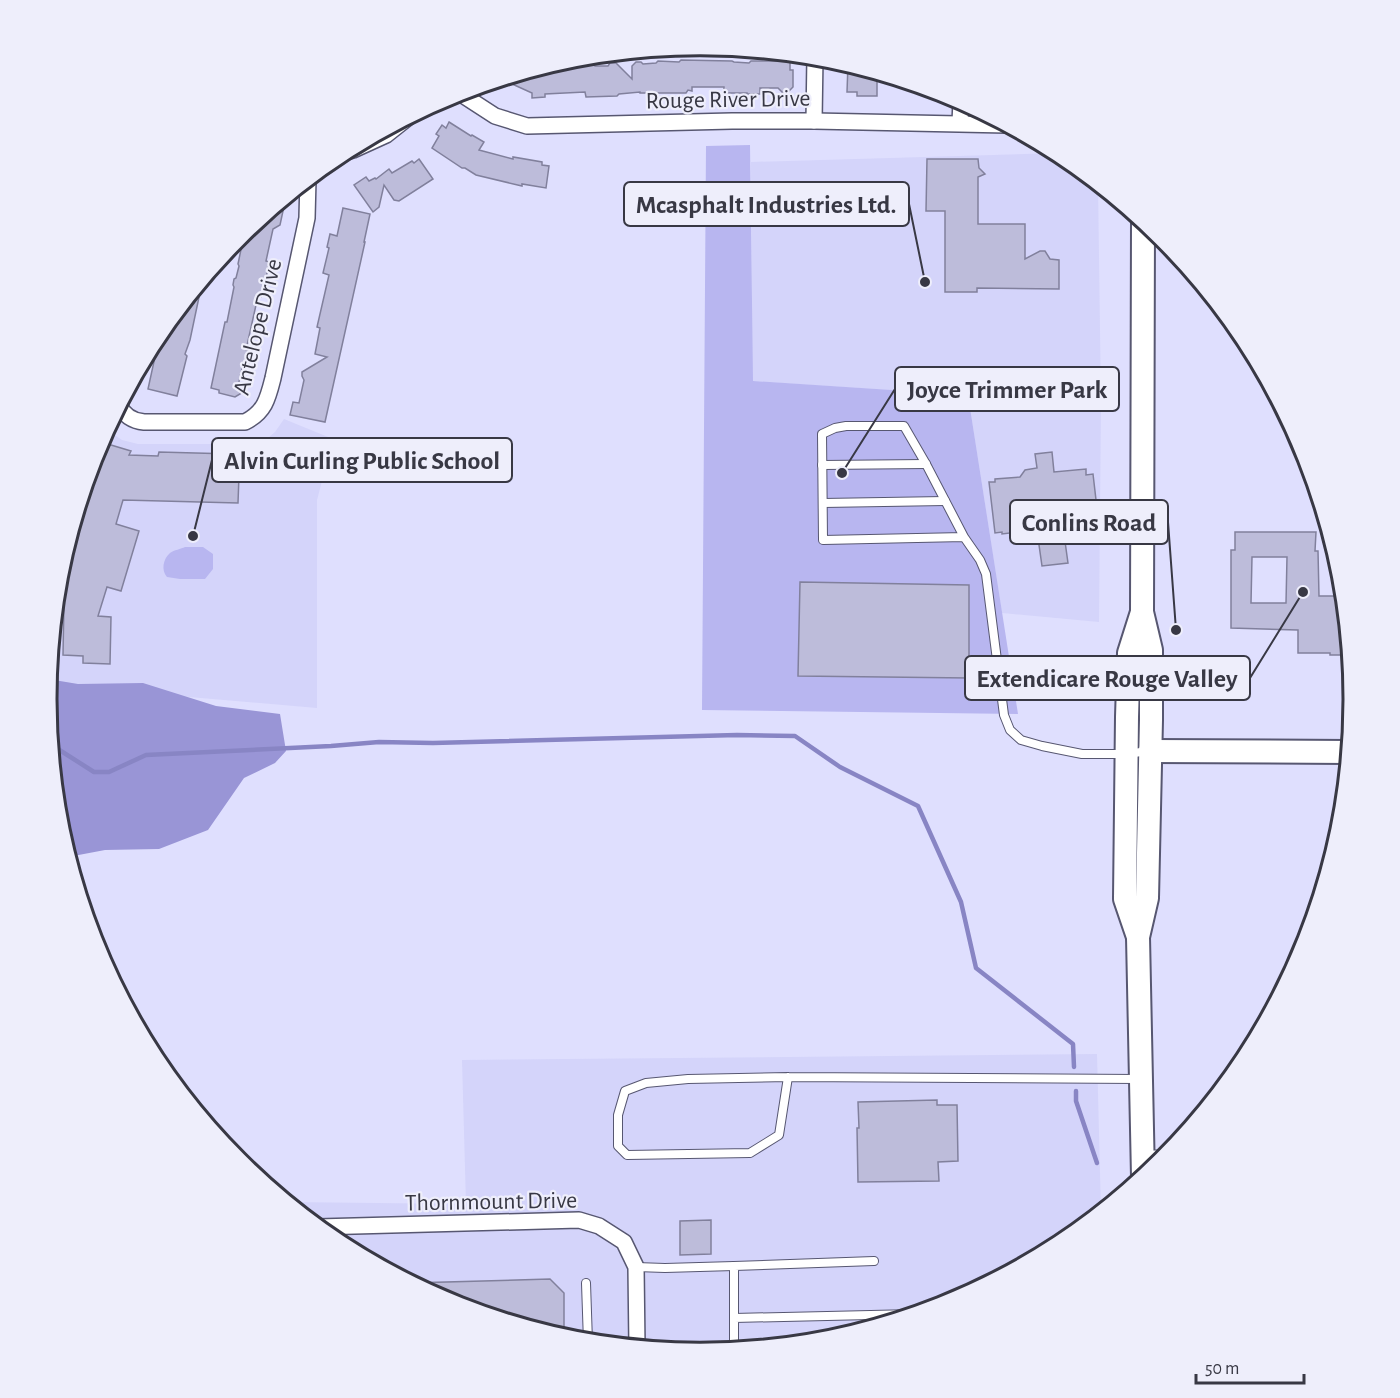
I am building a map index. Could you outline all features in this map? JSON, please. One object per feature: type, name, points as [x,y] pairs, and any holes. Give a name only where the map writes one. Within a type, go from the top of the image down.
[{"type":"main road","points":[[1143,233],[1142,612],[1151,650],[1147,898],[1138,936],[1143,1165]]},
{"type":"main road","points":[[1138,936],[1125,899],[1129,653],[1142,612]]},
{"type":"main road","points":[[1150,751],[1341,752]]},
{"type":"street","points":[[814,121],[815,66]]},
{"type":"street","name":"Rouge River Drive","points":[[468,99],[495,116],[527,126],[732,121],[989,124]]},
{"type":"street","points":[[960,123],[961,111]]},
{"type":"street","name":"Antelope Drive","points":[[124,412],[136,421],[144,422],[245,422],[260,412],[270,391],[273,378],[307,218],[308,188]]},
{"type":"street","name":"Thornmount Drive","points":[[332,1227],[579,1220],[599,1227],[624,1242],[636,1267],[637,1339]]},
{"type":"lane","points":[[964,537],[823,540],[822,434],[846,426],[904,426],[986,574],[1004,715],[1010,730],[1021,740],[1082,754],[1127,754],[1150,751]]},
{"type":"lane","points":[[822,465],[926,464]]},
{"type":"lane","points":[[823,503],[945,501]]},
{"type":"lane","points":[[788,1077],[779,1135],[750,1153],[627,1155],[618,1146],[618,1115],[626,1091],[646,1083],[688,1079],[788,1077],[1140,1079]]},
{"type":"lane","points":[[636,1267],[874,1261]]},
{"type":"lane","points":[[734,1266],[734,1341]]},
{"type":"lane","points":[[586,1283],[588,1332]]},
{"type":"lane","points":[[734,1318],[887,1315]]},
{"type":"shaded area","points":[[750,145],[753,381],[968,395],[1018,714],[702,710],[706,146]]},
{"type":"shaded area","points":[[1041,154],[1098,193],[1101,403],[1099,622],[1002,613],[968,395],[752,381],[751,162]]},
{"type":"shaded area","points":[[284,419],[333,439],[317,500],[317,708],[96,689],[57,681],[62,615],[78,532],[114,434],[122,440],[138,444],[249,444],[258,443],[275,432]]},
{"type":"shaded area","points":[[185,547],[203,547],[213,554],[213,569],[205,579],[180,579],[167,577],[165,574],[164,565],[168,555]]},
{"type":"shaded area","points":[[57,681],[78,684],[143,683],[216,706],[280,714],[286,751],[275,763],[244,778],[208,830],[159,849],[105,850],[76,856],[62,783],[58,741]]},
{"type":"shaded area","points":[[1097,1054],[1101,1203],[1058,1234],[985,1276],[946,1294],[907,1308],[867,1321],[826,1330],[742,1341],[658,1341],[616,1337],[533,1321],[454,1294],[415,1276],[342,1234],[299,1202],[466,1204],[462,1060]]},
{"type":"building","points":[[681,60],[790,62],[790,70],[793,70],[793,87],[785,95],[778,88],[760,88],[760,94],[747,94],[724,93],[724,87],[692,87],[692,91],[688,90],[686,93],[640,92],[617,96],[586,97],[585,92],[545,94],[545,97],[532,98],[532,93],[512,84],[574,68],[594,65],[608,66],[610,63],[616,63],[632,79],[632,66],[636,62],[643,64],[658,61],[679,62]]},
{"type":"building","points":[[848,73],[877,80],[877,96],[857,96],[857,92],[847,92]]},
{"type":"building","points":[[449,122],[484,142],[479,150],[513,159],[513,157],[542,162],[542,165],[549,166],[546,188],[522,184],[522,186],[476,175],[432,148],[439,136],[436,134],[442,125],[446,128]]},
{"type":"building","points":[[419,159],[433,179],[399,201],[394,200],[384,185],[379,207],[373,212],[354,185],[366,177],[369,181],[376,179],[389,169],[392,173]]},
{"type":"building","points":[[927,159],[978,159],[979,168],[985,174],[978,177],[978,224],[1025,224],[1025,259],[1040,251],[1045,251],[1050,259],[1059,260],[1059,289],[977,288],[977,292],[945,292],[945,211],[926,211]]},
{"type":"building","points":[[343,208],[370,214],[325,422],[290,415],[293,402],[299,403],[304,380],[302,372],[327,357],[315,354],[320,328],[317,327],[329,275],[323,273],[329,248],[327,247],[330,234],[337,236]]},
{"type":"building","points":[[283,209],[280,225],[273,229],[266,261],[269,262],[265,292],[261,297],[258,296],[246,350],[252,352],[249,365],[243,364],[239,382],[245,391],[235,397],[219,393],[219,390],[211,388],[241,248]]},
{"type":"building","points":[[200,295],[177,396],[148,389],[155,358]]},
{"type":"building","points":[[109,444],[131,451],[129,455],[158,456],[159,452],[232,454],[231,475],[239,475],[238,503],[123,500],[116,524],[139,531],[121,591],[107,587],[98,616],[111,617],[110,664],[83,663],[83,656],[63,655],[64,603],[69,573],[78,532]]},
{"type":"building","points":[[1052,452],[1054,472],[1086,469],[1086,475],[1093,474],[1098,517],[1091,518],[1092,524],[1063,527],[1068,563],[1042,566],[1038,538],[1028,540],[1027,531],[995,533],[989,482],[995,482],[995,479],[1020,477],[1025,470],[1037,468],[1035,454]]},
{"type":"building","points":[[1235,532],[1316,532],[1315,551],[1318,551],[1319,596],[1335,596],[1342,655],[1298,653],[1298,630],[1231,628],[1231,550],[1235,550]],"holes":[[[1252,557],[1287,557],[1286,603],[1251,603]]]},
{"type":"building","points":[[800,582],[969,585],[969,678],[798,676]]},
{"type":"building","points":[[937,1100],[937,1105],[957,1105],[958,1161],[938,1162],[939,1181],[858,1182],[858,1102]]},
{"type":"building","points":[[711,1220],[711,1254],[680,1255],[680,1221]]},
{"type":"building","points":[[550,1279],[564,1293],[564,1328],[493,1308],[429,1282]]},
{"type":"waterway","points":[[59,750],[94,772],[109,772],[146,755],[379,742],[433,743],[737,735],[795,736],[840,767],[918,806],[961,902],[976,968],[1073,1044],[1074,1067]]},
{"type":"waterway","points":[[1076,1091],[1076,1101],[1097,1163]]},
{"type":"place","name":"Mcasphalt Industries Ltd.","points":[[925,282]]},
{"type":"place","name":"Joyce Trimmer Park","points":[[842,473]]},
{"type":"place","name":"Alvin Curling Public School","points":[[193,536]]},
{"type":"place","name":"Extendicare Rouge Valley","points":[[1303,592]]},
{"type":"place","name":"Conlins Road","points":[[1176,630]]}]
